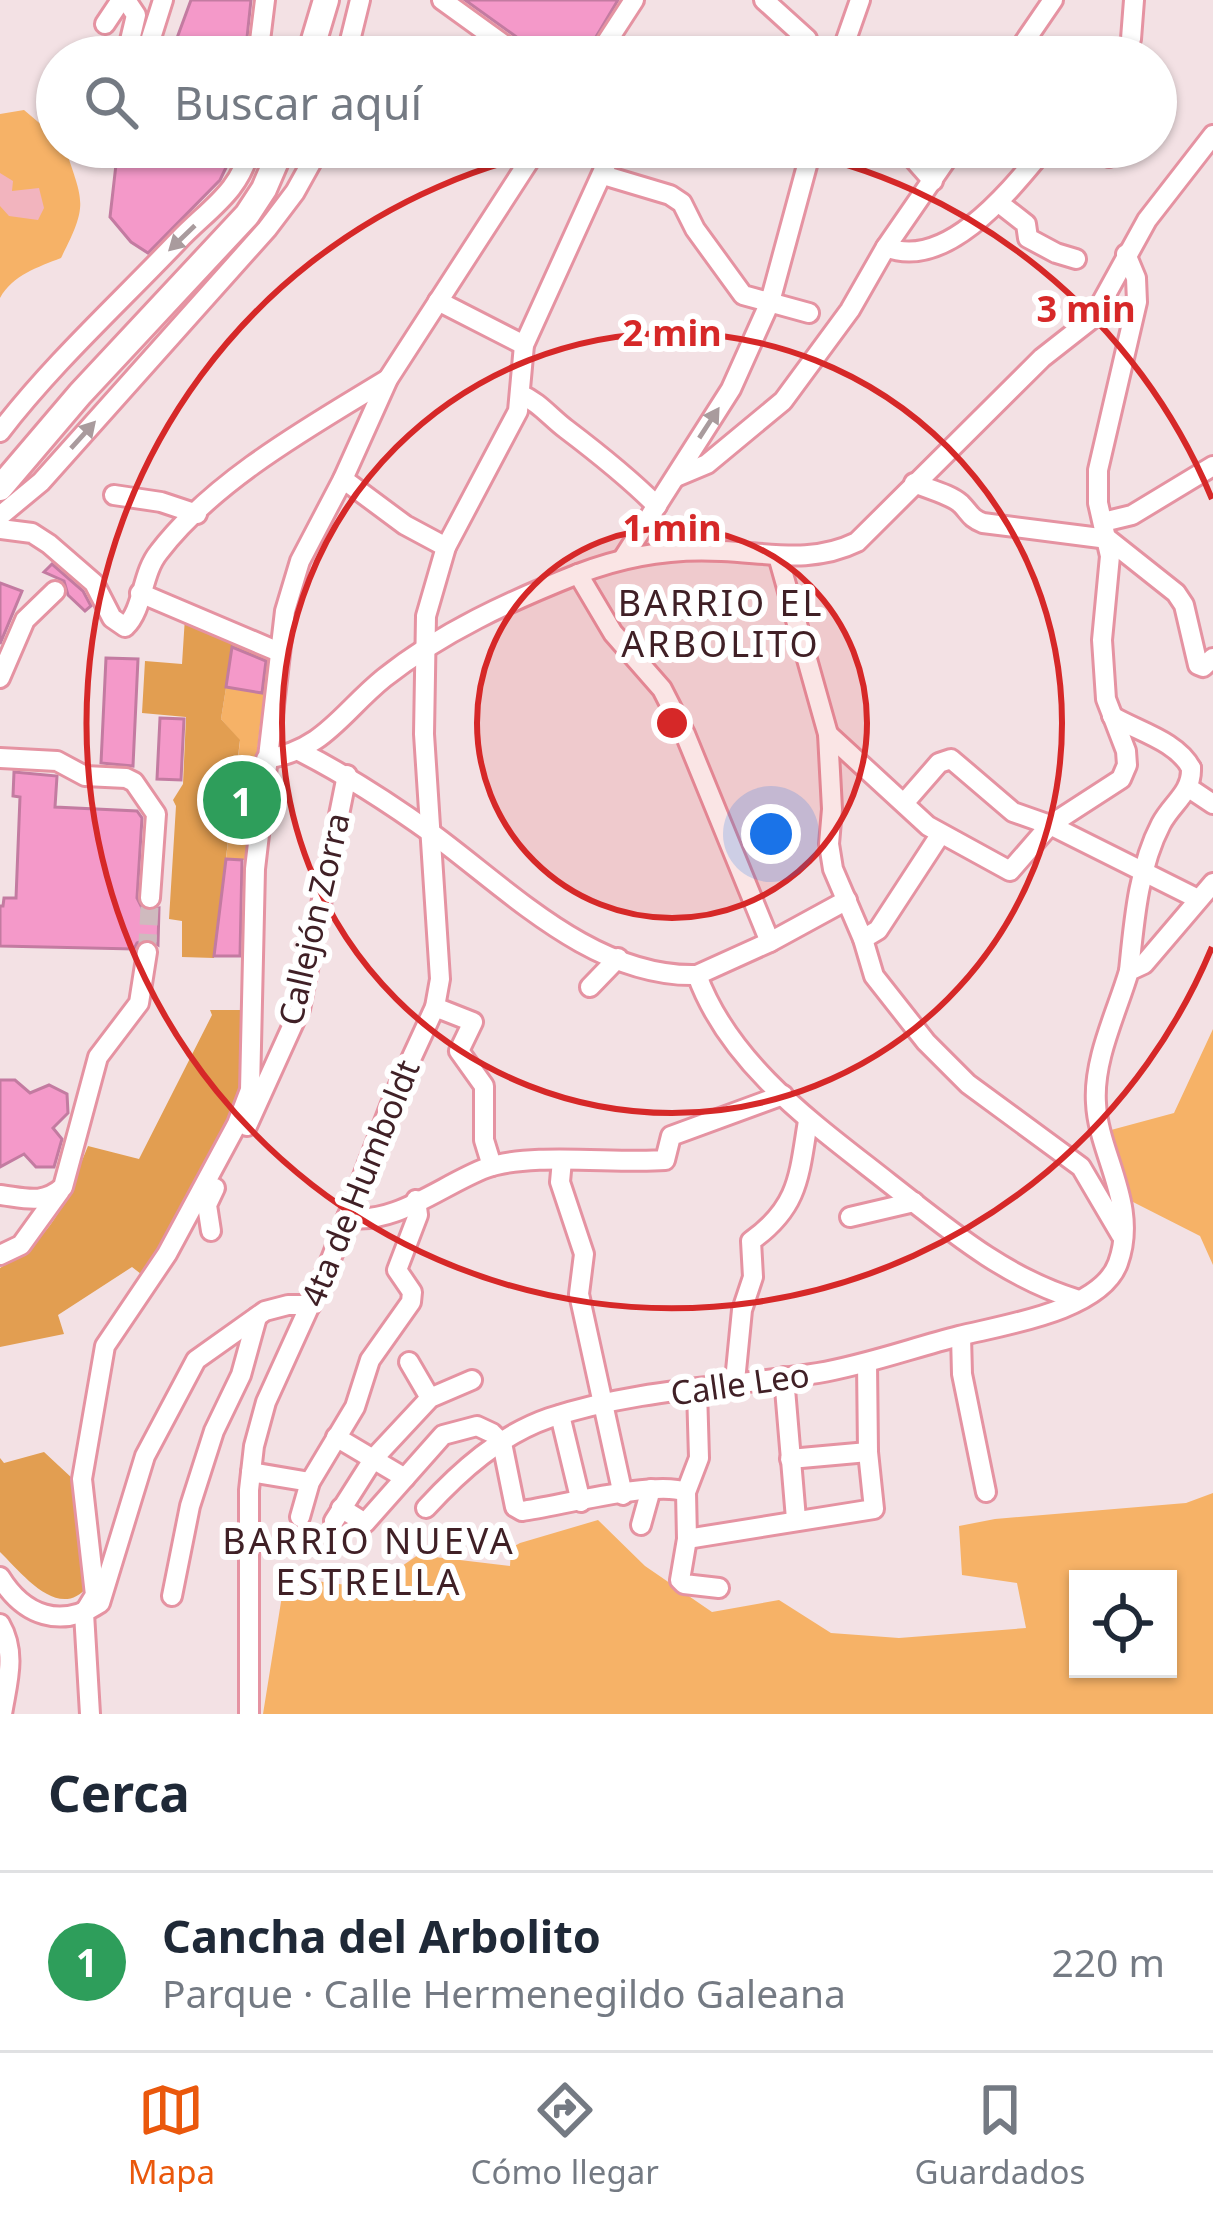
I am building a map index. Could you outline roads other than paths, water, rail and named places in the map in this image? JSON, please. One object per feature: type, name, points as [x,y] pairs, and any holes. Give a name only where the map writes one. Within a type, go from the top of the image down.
[{"type":"main road","points":[[315,36],[326,0]]},
{"type":"main road","points":[[0,488],[94,378],[247,215],[274,168]]},
{"type":"street","points":[[105,24],[124,0],[136,15],[131,36]]},
{"type":"street","points":[[152,36],[163,0]]},
{"type":"street","points":[[260,36],[265,0]]},
{"type":"street","points":[[351,36],[360,0]]},
{"type":"street","points":[[442,0],[492,36]]},
{"type":"street","points":[[611,36],[634,0]]},
{"type":"street","points":[[764,0],[805,36]]},
{"type":"street","points":[[847,36],[860,0]]},
{"type":"street","points":[[1028,36],[1053,0]]},
{"type":"street","points":[[1131,36],[1134,0]]},
{"type":"street","points":[[266,759],[301,752],[384,678],[482,614],[624,557],[720,551],[778,556],[833,553],[857,542],[1042,358],[1093,318],[1147,220],[1213,135]]},
{"type":"street","points":[[0,432],[24,400],[183,236],[222,203],[242,168]]},
{"type":"street","points":[[0,517],[41,482],[267,230],[308,168]]},
{"type":"street","points":[[212,1232],[207,1205],[242,1125],[250,1090],[255,869],[285,611],[300,561],[388,379],[524,168]]},
{"type":"street","points":[[438,301],[524,346],[606,168]]},
{"type":"street","points":[[624,557],[731,389],[770,302],[806,168]]},
{"type":"street","points":[[922,168],[933,181]]},
{"type":"street","points":[[674,478],[707,464],[783,400],[850,310],[886,247],[941,168]]},
{"type":"street","points":[[886,247],[902,254],[946,241],[999,203],[1028,168]]},
{"type":"street","points":[[603,175],[682,203],[695,230],[743,295],[809,313]]},
{"type":"street","points":[[999,203],[1026,224],[1028,238],[1076,259]]},
{"type":"street","points":[[828,734],[940,835],[1010,871],[1050,825],[1121,779],[1126,751],[1106,699],[1102,640],[1110,556],[1098,487],[1103,438],[1137,302],[1136,278],[1126,254]]},
{"type":"street","name":"4ta de Humboldt","points":[[249,1714],[251,1472],[266,1402],[435,1007],[440,979],[424,734],[426,616],[446,547],[518,411],[524,346]]},
{"type":"street","points":[[0,529],[32,533],[49,544],[94,583],[120,626],[130,624],[147,570],[160,550],[197,514],[269,452],[388,379]]},
{"type":"street","points":[[520,394],[536,401],[606,456],[657,506]]},
{"type":"street","points":[[914,483],[963,505],[968,516],[983,523],[1105,530],[1213,466]]},
{"type":"street","points":[[343,479],[405,525],[446,547]]},
{"type":"street","points":[[114,495],[161,502],[197,514]]},
{"type":"street","points":[[1105,530],[1176,593],[1184,605],[1198,665],[1203,667],[1213,658]]},
{"type":"street","points":[[778,556],[828,734],[829,844],[874,976],[968,1084],[1081,1167],[1123,1239]]},
{"type":"street","points":[[578,574],[614,633],[662,689],[686,734],[770,942]]},
{"type":"street","points":[[0,679],[25,620],[55,591]]},
{"type":"street","points":[[140,593],[280,652]]},
{"type":"street","points":[[1112,716],[1185,757],[1190,778],[1213,804]]},
{"type":"street","points":[[301,752],[347,775],[566,934],[590,948],[668,976],[698,975],[847,900]]},
{"type":"street","points":[[0,758],[57,761],[85,776],[134,782],[156,814],[150,898]]},
{"type":"street","points":[[905,802],[939,763],[952,759],[1013,812],[1050,825],[1198,899]]},
{"type":"street","points":[[1123,1239],[1116,1173],[1095,1106],[1104,1050],[1129,971],[1144,870],[1162,820],[1190,778],[1213,767]]},
{"type":"street","name":"Callejón Zorra","points":[[242,1125],[300,1009],[347,775]]},
{"type":"street","points":[[863,939],[878,930],[940,835]]},
{"type":"street","points":[[1129,971],[1144,964],[1213,883]]},
{"type":"street","points":[[0,1255],[21,1245],[63,1186],[98,1057],[139,1003],[147,952]]},
{"type":"street","points":[[590,987],[618,958]]},
{"type":"street","points":[[698,975],[704,994],[746,1056],[808,1121],[997,1265],[1076,1299]]},
{"type":"street","points":[[435,1007],[472,1022],[459,1051],[484,1086],[484,1140],[492,1166]]},
{"type":"street","points":[[347,1217],[375,1220],[398,1213],[492,1166],[665,1160],[671,1136],[783,1095]]},
{"type":"street","points":[[735,1381],[742,1310],[753,1277],[751,1241],[784,1215],[798,1179],[808,1121]]},
{"type":"street","points":[[90,1714],[84,1613],[95,1595],[82,1479],[95,1384],[105,1346],[167,1254],[242,1125]]},
{"type":"street","points":[[562,1160],[560,1182],[584,1254],[579,1294],[623,1495]]},
{"type":"street","points":[[0,1195],[40,1200],[51,1198],[63,1186]]},
{"type":"street","points":[[300,1517],[310,1483],[355,1407],[370,1360],[411,1302],[412,1292],[398,1270],[418,1216],[416,1200]]},
{"type":"street","points":[[850,1217],[914,1202]]},
{"type":"street","name":"Calle Leo","points":[[425,1508],[472,1462],[560,1415],[735,1381],[867,1363],[1027,1322],[1106,1285],[1118,1264],[1123,1239]]},
{"type":"street","points":[[0,1576],[26,1608],[49,1618],[84,1613],[100,1603],[145,1456],[196,1360],[257,1317],[288,1305],[311,1305]]},
{"type":"street","points":[[172,1596],[190,1506],[214,1431],[242,1375],[257,1317]]},
{"type":"street","points":[[961,1336],[962,1374],[986,1492]]},
{"type":"street","points":[[409,1362],[430,1398]]},
{"type":"street","points":[[687,1539],[874,1509],[867,1363]]},
{"type":"street","points":[[784,1377],[796,1519]]},
{"type":"street","points":[[472,1380],[430,1398],[374,1458],[337,1514],[365,1523],[443,1435],[477,1426],[502,1443],[517,1509],[651,1490],[686,1492]]},
{"type":"street","points":[[697,1390],[699,1458],[686,1492],[687,1539],[680,1580],[719,1588]]},
{"type":"street","points":[[560,1415],[581,1502]]},
{"type":"street","points":[[336,1437],[405,1478]]},
{"type":"street","points":[[790,1460],[868,1452]]},
{"type":"street","points":[[251,1472],[310,1483]]},
{"type":"street","points":[[641,1525],[651,1490]]},
{"type":"street","points":[[0,1624],[8,1637],[11,1663],[2,1714]]},
{"type":"tunnel","points":[[147,952],[150,898]]},
{"type":"place","name":"Cancha del Arbolito","points":[[242,800]]},
{"type":"district","name":"BARRIO EL ARBOLITO","points":[[721,624]]},
{"type":"district","name":"BARRIO NUEVA ESTRELLA","points":[[369,1562]]}]
